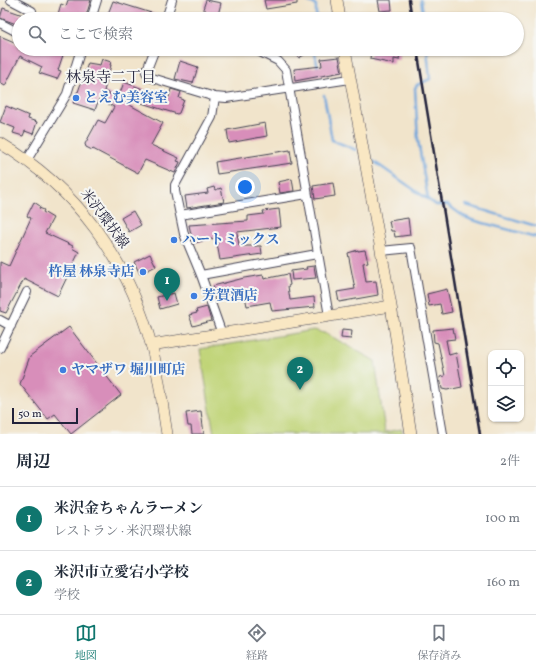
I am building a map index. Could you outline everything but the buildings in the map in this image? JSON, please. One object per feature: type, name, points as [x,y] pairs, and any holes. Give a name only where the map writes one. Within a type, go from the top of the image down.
[{"type":"street","points":[[11,0],[32,12]]},
{"type":"street","points":[[93,12],[97,0]]},
{"type":"street","points":[[168,12],[172,0]]},
{"type":"street","points":[[338,0],[339,12]]},
{"type":"street","points":[[0,23],[12,29]]},
{"type":"street","points":[[27,160],[67,94],[79,56]]},
{"type":"street","points":[[152,56],[146,72],[149,77],[215,97],[226,98],[350,78]]},
{"type":"street","points":[[268,56],[278,61],[286,70],[329,316]]},
{"type":"street","points":[[346,56],[391,306],[412,434]]},
{"type":"street","points":[[215,97],[212,117],[175,185],[175,191],[186,240],[202,275],[222,334]]},
{"type":"street","name":"米沢環状線","points":[[0,143],[27,160],[62,191],[101,236],[131,288],[151,345],[167,434]]},
{"type":"street","points":[[180,215],[307,194]]},
{"type":"street","points":[[381,251],[412,248],[443,434]]},
{"type":"street","points":[[202,275],[317,254]]},
{"type":"street","points":[[0,348],[28,292]]},
{"type":"street","points":[[151,345],[391,306]]},
{"type":"street","points":[[0,320],[11,326]]},
{"type":"green space","points":[[314,330],[327,334],[375,361],[385,432],[402,429],[402,434],[214,434],[200,349]]},
{"type":"waterway","points":[[305,0],[316,5],[316,12]]},
{"type":"waterway","points":[[421,0],[423,12]]},
{"type":"waterway","points":[[315,56],[318,68]]},
{"type":"waterway","points":[[428,56],[430,79],[417,85],[415,88],[418,140],[428,199]]},
{"type":"waterway","points":[[324,95],[332,140],[356,150]]},
{"type":"waterway","points":[[373,161],[436,205],[448,205],[463,216],[472,220],[536,237]]},
{"type":"waterway","points":[[466,205],[536,226]]},
{"type":"railway","points":[[409,0],[411,12]]},
{"type":"railway","points":[[418,56],[480,434]]},
{"type":"place","name":"とえむ美容室","points":[[76,98]]},
{"type":"place","name":"ハートミックス","points":[[174,240]]},
{"type":"place","name":"杵屋 林泉寺店","points":[[143,272]]},
{"type":"place","name":"芳賀酒店","points":[[194,296]]},
{"type":"place","name":"米沢金ちゃんラーメン","points":[[167,301]]},
{"type":"place","name":"ヤマザワ 堀川町店","points":[[63,370]]},
{"type":"place","name":"米沢市立愛宕小学校","points":[[300,390]]},
{"type":"district","name":"林泉寺二丁目","points":[[111,78]]}]
